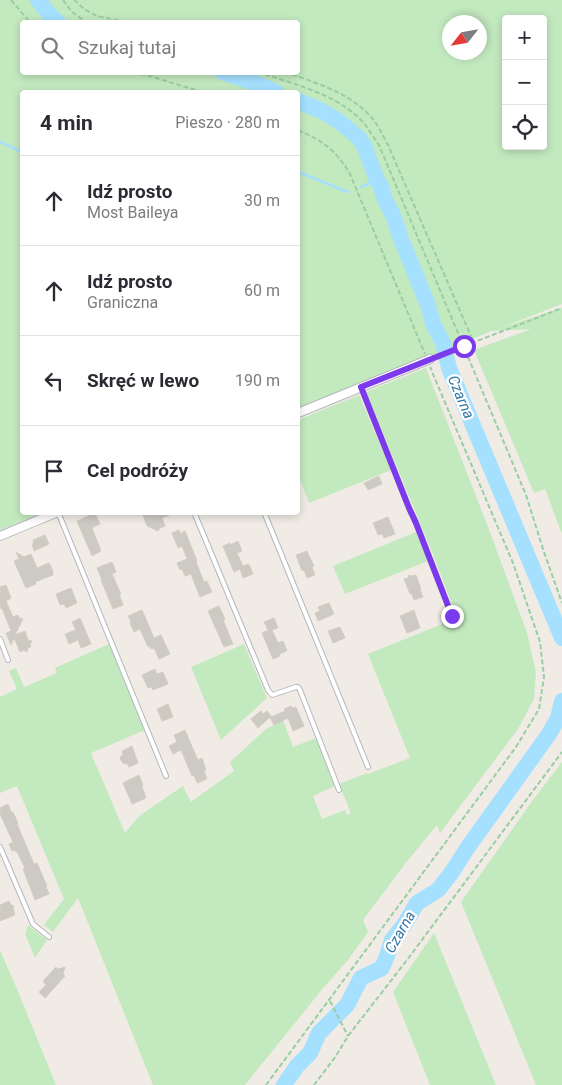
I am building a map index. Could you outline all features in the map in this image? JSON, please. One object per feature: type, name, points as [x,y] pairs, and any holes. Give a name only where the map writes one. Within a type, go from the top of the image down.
[{"type":"street","points":[[300,412],[429,360]]},
{"type":"street","points":[[0,536],[51,515]]},
{"type":"lane","points":[[361,387],[452,616]]},
{"type":"lane","points":[[59,515],[166,776]]},
{"type":"lane","points":[[195,515],[268,690],[272,695],[296,687],[300,690],[340,790]]},
{"type":"lane","points":[[265,515],[368,767]]},
{"type":"lane","points":[[0,639],[8,660]]},
{"type":"lane","points":[[0,847],[29,916],[36,927],[49,937]]},
{"type":"path","points":[[11,0],[28,20]]},
{"type":"path","points":[[63,0],[72,12],[83,20]]},
{"type":"path","points":[[74,0],[84,10],[97,16],[116,20]]},
{"type":"path","points":[[144,75],[195,90]]},
{"type":"path","points":[[267,75],[311,90],[345,107],[362,120],[379,145],[526,495],[562,603]]},
{"type":"path","points":[[293,75],[339,93],[356,102],[372,118],[388,145],[474,343]]},
{"type":"path","points":[[266,1085],[516,747],[539,709],[544,677],[540,642],[513,564],[350,174],[333,150],[314,137],[300,131]]},
{"type":"path","points":[[429,360],[562,308]]},
{"type":"path","points":[[314,1085],[336,1056],[348,1036],[562,752]]},
{"type":"path","points":[[329,1000],[348,1036]]},
{"type":"green space","points":[[0,0],[562,0],[562,304],[503,327],[562,308],[562,534],[545,489],[534,493],[474,350],[531,329],[491,331],[455,347],[300,407],[300,90],[20,90],[20,515],[38,515],[0,530]]},
{"type":"green space","points":[[426,368],[527,633],[536,672],[534,699],[518,729],[440,833],[437,825],[363,920],[368,932],[348,960],[245,1085],[153,1085],[78,898],[53,932],[44,925],[64,899],[17,786],[0,793],[0,697],[17,689],[9,671],[16,668],[24,687],[57,673],[55,668],[109,644],[145,730],[91,753],[125,833],[139,816],[183,786],[191,802],[234,771],[230,762],[266,729],[283,720],[293,747],[316,738],[335,786],[313,796],[322,819],[345,810],[347,815],[351,813],[339,784],[410,758],[368,654],[457,618],[366,392]]},
{"type":"green space","points":[[359,395],[391,470],[309,503],[300,479],[300,419]]},
{"type":"green space","points":[[416,532],[428,561],[345,594],[333,566]]},
{"type":"green space","points":[[244,644],[267,698],[221,740],[191,667]]},
{"type":"green space","points":[[562,762],[562,1085],[536,1085],[461,902]]},
{"type":"green space","points":[[28,925],[47,940],[35,958],[25,934]]},
{"type":"green space","points":[[434,933],[496,1085],[430,1085],[393,992]]},
{"type":"green space","points":[[0,950],[19,994],[56,1085],[0,1085]]},
{"type":"building","points":[[379,476],[382,484],[368,490],[364,483]]},
{"type":"building","points":[[90,515],[96,515],[100,524],[92,528],[101,551],[92,556],[77,521]]},
{"type":"building","points":[[143,515],[169,515],[162,518],[165,526],[158,531],[147,526]]},
{"type":"building","points":[[388,517],[395,534],[384,538],[382,534],[378,535],[373,523]]},
{"type":"building","points":[[179,530],[180,534],[185,531],[204,582],[207,581],[212,592],[200,597],[191,574],[185,576],[182,569],[180,570],[177,563],[187,559],[182,546],[178,548],[172,533]]},
{"type":"building","points":[[45,535],[49,544],[34,551],[33,540]]},
{"type":"building","points":[[238,541],[242,551],[237,553],[243,566],[249,564],[253,574],[243,578],[240,569],[234,572],[223,546]]},
{"type":"building","points":[[307,551],[314,566],[312,567],[315,575],[307,578],[296,555]]},
{"type":"building","points":[[16,552],[24,557],[31,554],[37,568],[49,563],[53,575],[35,582],[36,584],[26,588],[14,561],[19,559]]},
{"type":"building","points":[[112,562],[116,572],[112,574],[121,594],[119,594],[123,605],[113,609],[97,568]]},
{"type":"building","points":[[409,575],[416,575],[423,597],[414,600],[410,594],[404,579],[408,578]]},
{"type":"building","points":[[6,585],[11,598],[6,601],[13,617],[18,615],[19,618],[23,619],[15,635],[25,631],[28,640],[32,641],[31,647],[28,648],[27,652],[24,650],[20,652],[14,638],[11,645],[6,633],[11,631],[2,608],[0,609],[0,587]]},
{"type":"building","points":[[71,588],[77,603],[66,608],[64,604],[60,605],[56,594]]},
{"type":"building","points":[[329,603],[334,614],[318,621],[315,613],[320,611],[318,607]]},
{"type":"building","points":[[219,606],[233,644],[224,647],[208,611]]},
{"type":"building","points":[[142,610],[154,638],[161,635],[170,654],[159,659],[154,648],[148,647],[140,629],[134,632],[128,616]]},
{"type":"building","points":[[414,610],[420,628],[407,633],[400,616]]},
{"type":"building","points":[[80,618],[91,644],[81,648],[78,640],[69,644],[65,634],[76,630],[72,622]]},
{"type":"building","points":[[274,618],[278,628],[272,630],[278,643],[283,641],[287,651],[273,659],[262,633],[268,630],[264,622]]},
{"type":"building","points":[[340,627],[345,638],[333,643],[328,631]]},
{"type":"building","points":[[155,669],[157,674],[163,672],[168,684],[153,690],[151,687],[148,688],[142,675]]},
{"type":"building","points":[[168,704],[173,717],[162,721],[157,709]]},
{"type":"building","points":[[291,706],[292,708],[296,707],[304,726],[293,731],[288,718],[274,725],[270,717],[258,728],[251,719],[261,711],[263,714],[267,711],[271,717]]},
{"type":"building","points":[[185,730],[198,760],[202,758],[206,770],[204,771],[207,779],[197,783],[181,750],[173,754],[169,746],[177,742],[174,735]]},
{"type":"building","points":[[132,746],[138,763],[129,767],[127,763],[124,764],[120,759],[123,755],[122,751]]},
{"type":"building","points":[[139,775],[146,798],[132,804],[123,783]]},
{"type":"building","points":[[8,804],[18,823],[34,864],[37,863],[47,886],[49,894],[35,900],[23,869],[25,868],[17,852],[15,850],[12,851],[9,844],[13,842],[0,814],[0,808]]},
{"type":"building","points":[[9,901],[14,906],[15,915],[0,921],[0,905]]},
{"type":"building","points":[[56,967],[58,969],[65,967],[63,974],[65,976],[45,998],[39,992],[46,985],[43,981]]},
{"type":"waterway","name":"Czarna","points":[[38,0],[56,20]]},
{"type":"waterway","name":"Czarna","points":[[231,75],[271,90]]},
{"type":"waterway","name":"Czarna","points":[[300,102],[322,111],[340,122],[360,139],[365,148],[428,305],[433,324],[443,343],[449,368],[562,638]]},
{"type":"waterway","points":[[0,142],[20,151]]},
{"type":"waterway","points":[[300,173],[348,192]]},
{"type":"waterway","points":[[361,187],[377,180]]},
{"type":"waterway","name":"Czarna","points":[[284,1085],[297,1066],[310,1053],[319,1033],[347,1005],[361,978],[382,968],[392,940],[404,925],[417,903],[438,890],[452,872],[549,734],[558,718],[562,701]]},
{"type":"waterway","name":"Czarna","points":[[549,734],[562,724]]},
{"type":"route","points":[[452,616],[361,387],[464,346]]}]
